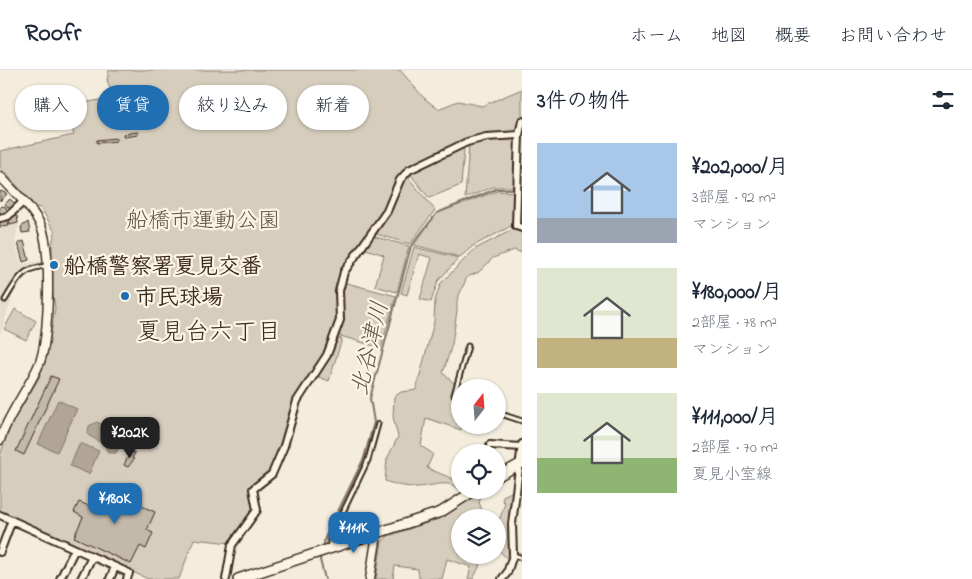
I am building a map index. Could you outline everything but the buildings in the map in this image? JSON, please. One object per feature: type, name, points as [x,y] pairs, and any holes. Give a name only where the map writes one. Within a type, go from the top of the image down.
[{"type":"main road","points":[[506,472],[520,464]]},
{"type":"main road","points":[[238,579],[441,512],[461,499]]},
{"type":"street","points":[[522,121],[519,135],[515,213],[516,226],[522,228]]},
{"type":"street","points":[[226,579],[232,545],[257,510],[253,488],[272,474],[284,446],[297,401],[324,360],[330,347],[340,320],[339,291],[344,272],[387,211],[400,180],[409,170],[466,142],[486,137],[519,135]]},
{"type":"street","points":[[0,440],[43,352],[46,326],[47,266],[45,239],[41,226],[23,202],[1,179]]},
{"type":"street","points":[[0,218],[8,216],[23,202]]},
{"type":"street","points":[[502,579],[507,573],[513,555],[512,524],[521,446],[506,446]]},
{"type":"street","points":[[0,515],[129,573],[126,579]]},
{"type":"street","points":[[0,552],[12,520]]},
{"type":"street","points":[[370,579],[377,534]]},
{"type":"street","points":[[60,579],[75,549]]},
{"type":"street","points":[[81,579],[92,557]]},
{"type":"street","points":[[110,579],[115,567]]},
{"type":"lane","points":[[5,300],[23,272],[32,267],[47,266]]},
{"type":"lane","points":[[459,379],[468,346]]},
{"type":"lane","points":[[506,416],[522,421]]},
{"type":"lane","points":[[325,551],[368,460],[378,424]]},
{"type":"lane","points":[[513,555],[522,558]]},
{"type":"shaded area","points":[[19,223],[15,242],[21,264],[40,261],[40,269],[32,271],[14,292],[0,335],[0,228]]},
{"type":"shaded area","points":[[58,400],[77,409],[57,452],[38,444]]},
{"type":"shaded area","points":[[97,422],[107,429],[112,437],[118,449],[116,453],[108,453],[105,445],[88,435],[89,426]]},
{"type":"shaded area","points":[[80,443],[99,451],[89,474],[70,466]]},
{"type":"green space","name":"船橋市運動公園","points":[[109,70],[400,70],[424,98],[438,109],[458,101],[482,106],[522,89],[522,117],[516,132],[481,136],[406,169],[385,210],[345,263],[336,289],[339,318],[323,356],[300,392],[283,445],[270,472],[253,485],[255,510],[230,543],[194,539],[179,579],[148,579],[0,511],[0,456],[13,421],[39,378],[48,350],[55,308],[51,281],[52,244],[55,232],[41,208],[36,207],[0,167],[0,151],[74,135],[72,130],[87,130],[87,102],[97,101],[97,130],[169,130],[169,85],[109,85],[107,80]]},
{"type":"green space","points":[[516,137],[515,187],[493,187],[465,198],[469,143],[485,139]]},
{"type":"green space","points":[[462,147],[464,151],[461,185],[429,198],[410,174]]},
{"type":"green space","points":[[407,176],[435,210],[410,244],[373,233],[388,213]]},
{"type":"green space","points":[[497,191],[515,192],[513,225],[473,246],[460,257],[414,245],[437,213]]},
{"type":"green space","points":[[516,228],[522,230],[522,253],[514,250],[493,258],[479,272],[467,277],[457,300],[452,344],[443,373],[451,380],[451,427],[426,418],[421,446],[433,454],[427,468],[451,478],[451,484],[413,487],[401,486],[385,481],[387,459],[398,437],[393,417],[394,397],[401,392],[416,390],[434,322],[435,300],[441,283],[475,249]]},
{"type":"green space","points":[[372,236],[409,246],[397,292],[375,286],[384,255],[363,248]]},
{"type":"green space","points":[[414,247],[459,258],[438,281],[431,302],[420,299],[432,258],[419,254],[407,295],[401,293]]},
{"type":"green space","points":[[343,282],[396,296],[381,348],[337,335],[340,291]]},
{"type":"green space","points":[[15,309],[36,321],[26,340],[4,329]]},
{"type":"green space","points":[[337,337],[342,339],[329,381],[316,376]]},
{"type":"green space","points":[[513,491],[510,562],[506,558],[506,509],[503,509],[505,503],[502,500],[506,499],[506,494]]},
{"type":"green space","points":[[471,499],[480,499],[479,502],[482,509],[455,509]]},
{"type":"green space","points":[[451,512],[451,560],[447,559],[442,579],[419,578],[418,569],[395,566],[394,579],[376,579],[382,542],[388,536],[441,518]]},
{"type":"green space","points":[[462,564],[480,564],[473,579],[468,579],[471,567]]},
{"type":"waterway","name":"北谷津川","points":[[323,548],[325,538],[364,458],[374,422],[370,398],[411,246],[437,213],[496,189],[515,189]]},
{"type":"waterway","name":"北谷津川","points":[[321,555],[320,560],[325,579]]},
{"type":"place","name":"船橋警察署夏見交番","points":[[54,265]]},
{"type":"place","name":"市民球場","points":[[125,296]]},
{"type":"district","name":"夏見台六丁目","points":[[209,331]]}]
